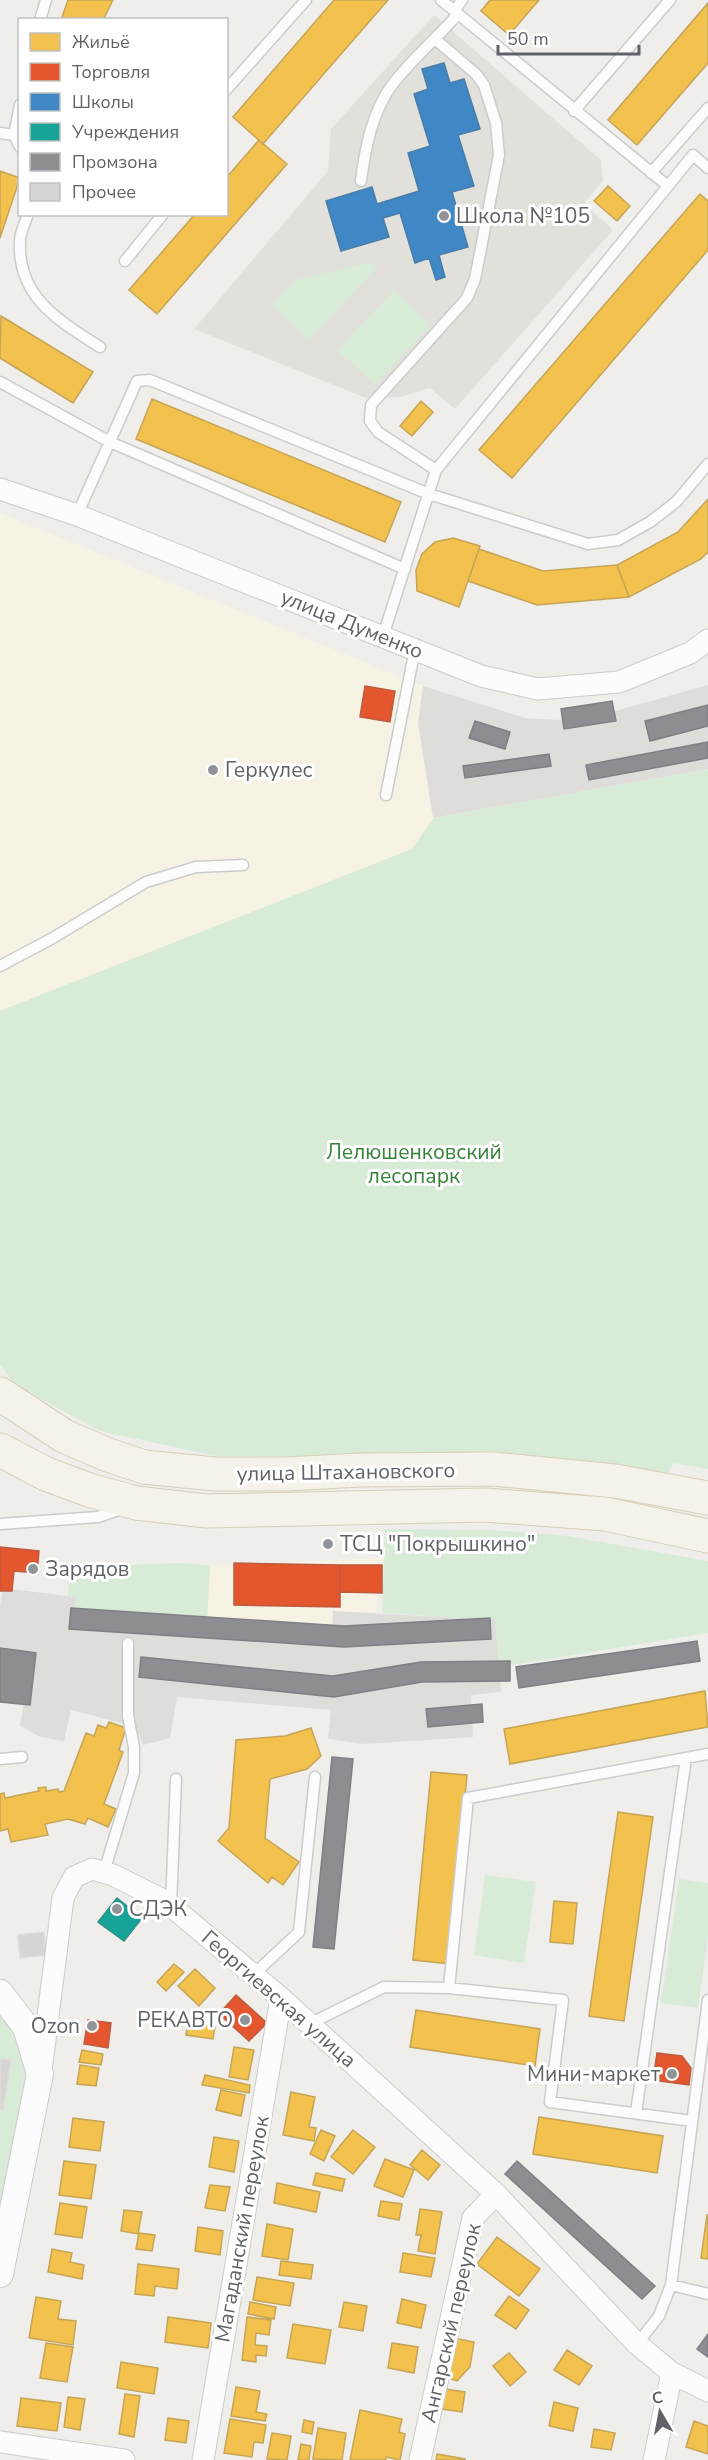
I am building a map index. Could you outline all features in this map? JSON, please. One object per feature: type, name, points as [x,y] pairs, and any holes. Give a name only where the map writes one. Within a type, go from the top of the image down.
[{"type":"main road","name":"улица Штахановского","points":[[0,1394],[64,1436],[108,1455],[144,1467],[215,1474],[494,1469],[615,1481],[708,1498]]},
{"type":"main road","name":"улица Штахановского","points":[[0,1450],[46,1474],[89,1490],[136,1503],[206,1511],[485,1505],[605,1514],[708,1536]]},
{"type":"street","name":"улица Думенко","points":[[0,489],[77,515],[481,676],[538,689],[619,682],[690,653],[708,640]]},
{"type":"street","points":[[0,2274],[40,2074],[63,1898],[74,1877],[92,1869],[104,1872]]},
{"type":"street","name":"Георгиевская улица","points":[[104,1872],[171,1906],[281,1998],[496,2194],[637,2344],[672,2373],[708,2391]]},
{"type":"street","points":[[0,1993],[26,2027],[40,2074]]},
{"type":"street","name":"Магаданский переулок","points":[[203,2460],[281,1998]]},
{"type":"street","name":"Ангарский переулок","points":[[420,2460],[473,2218],[496,2194]]},
{"type":"street","points":[[654,2460],[672,2373]]},
{"type":"street","points":[[0,2442],[123,2460]]},
{"type":"lane","points":[[41,18],[46,0]]},
{"type":"lane","points":[[228,88],[306,0]]},
{"type":"lane","points":[[441,0],[668,186]]},
{"type":"lane","points":[[361,181],[364,154],[377,113],[392,86],[435,39],[456,12],[462,0]]},
{"type":"lane","points":[[574,111],[670,0]]},
{"type":"lane","points":[[435,39],[476,74],[484,85],[496,123],[499,155],[475,279],[467,298],[371,405],[370,421],[378,432],[436,470]]},
{"type":"lane","points":[[651,173],[708,108]]},
{"type":"lane","points":[[18,115],[14,135],[18,143]]},
{"type":"lane","points":[[0,133],[14,135]]},
{"type":"lane","points":[[383,636],[436,470],[693,155],[708,168]]},
{"type":"lane","points":[[27,216],[20,239],[21,265],[33,293],[54,318],[100,347]]},
{"type":"lane","points":[[125,261],[161,216]]},
{"type":"lane","points":[[77,515],[137,381],[150,380],[429,494],[588,544],[618,540],[650,522],[676,502],[708,464]]},
{"type":"lane","points":[[0,382],[110,442],[405,569]]},
{"type":"lane","points":[[386,795],[415,649]]},
{"type":"lane","points":[[0,966],[51,939],[146,882],[196,867],[243,865]]},
{"type":"lane","points":[[0,1524],[98,1517],[136,1503]]},
{"type":"lane","points":[[104,1872],[134,1773],[134,1746],[128,1716],[128,1643]]},
{"type":"lane","points":[[449,1988],[468,1798],[708,1754]]},
{"type":"lane","points":[[0,1759],[22,1757]]},
{"type":"lane","points":[[636,2113],[686,1758]]},
{"type":"lane","points":[[253,1975],[299,1932],[315,1777]]},
{"type":"lane","points":[[171,1906],[176,1779]]},
{"type":"lane","points":[[309,2024],[384,1987],[449,1988],[563,2000],[550,2102],[692,2121]]},
{"type":"lane","points":[[637,2344],[659,2316],[671,2285],[692,2121],[704,2061],[708,2000]]},
{"type":"lane","points":[[671,2285],[708,2294]]},
{"type":"shaded area","name":"Школа №105","points":[[434,15],[601,160],[603,181],[584,203],[613,230],[455,409],[430,388],[400,397],[366,398],[194,329],[328,171],[331,129]]},
{"type":"shaded area","name":"Геркулес","points":[[0,513],[423,686],[418,723],[433,818],[412,849],[0,1011]]},
{"type":"shaded area","points":[[708,685],[708,769],[433,818],[418,723],[423,686],[525,718],[559,720],[608,713]]},
{"type":"shaded area","points":[[384,1558],[376,1613],[333,1611],[332,1629],[207,1622],[210,1565]]},
{"type":"shaded area","points":[[3,1588],[76,1597],[75,1609],[332,1629],[333,1611],[495,1620],[501,1692],[471,1695],[473,1737],[364,1744],[328,1739],[331,1710],[177,1697],[170,1738],[143,1745],[136,1727],[71,1710],[64,1741],[41,1737],[20,1726],[29,1672],[0,1648],[0,1605]]},
{"type":"green space","points":[[371,262],[377,267],[309,340],[272,305],[295,280]]},
{"type":"green space","points":[[394,290],[431,325],[375,385],[337,350]]},
{"type":"green space","name":"Лелюшенковский лесопарк","points":[[708,769],[708,1469],[673,1463],[668,1474],[566,1459],[216,1456],[100,1431],[15,1385],[0,1364],[0,1011],[412,849],[433,818]]},
{"type":"green space","points":[[385,1529],[492,1530],[567,1536],[708,1561],[708,1633],[499,1667],[495,1620],[382,1613]]},
{"type":"green space","points":[[181,1563],[210,1565],[207,1622],[75,1609],[76,1597],[68,1596],[70,1567]]},
{"type":"green space","points":[[485,1875],[536,1882],[524,1963],[474,1955]]},
{"type":"green space","points":[[679,1879],[708,1883],[708,1937],[698,2008],[661,2003]]},
{"type":"green space","points":[[0,1990],[10,1999],[31,2082],[0,2233]]},
{"type":"building: Жильё","points":[[68,0],[113,0],[104,18],[62,18]]},
{"type":"building: Жильё","points":[[334,0],[388,0],[263,144],[233,117]]},
{"type":"building: Жильё","points":[[490,0],[539,0],[509,35],[481,11]]},
{"type":"building: Жильё","points":[[708,3],[708,63],[637,145],[608,120]]},
{"type":"building: Жильё","points":[[259,140],[287,164],[157,314],[129,290],[193,216],[228,216],[228,176]]},
{"type":"building: Жильё","points":[[0,171],[18,177],[18,184],[0,238]]},
{"type":"building: Жильё","points":[[608,186],[630,206],[617,221],[594,201]]},
{"type":"building: Жильё","points":[[700,194],[708,201],[708,250],[512,478],[479,450]]},
{"type":"building: Жильё","points":[[1,316],[93,372],[73,403],[0,358]]},
{"type":"building: Жильё","points":[[152,399],[401,502],[385,542],[136,439]]},
{"type":"building: Жильё","points":[[421,401],[433,412],[412,436],[400,426]]},
{"type":"building: Жильё","points":[[708,499],[708,552],[701,559],[629,597],[617,565],[678,532]]},
{"type":"building: Жильё","points":[[453,538],[480,546],[459,607],[417,591],[416,570],[422,554],[435,542]]},
{"type":"building: Жильё","points":[[479,549],[543,571],[617,565],[629,597],[537,605],[468,581]]},
{"type":"building: Жильё","points":[[705,1691],[708,1727],[510,1764],[504,1729]]},
{"type":"building: Жильё","points":[[109,1722],[126,1728],[119,1750],[123,1752],[104,1804],[116,1809],[108,1827],[88,1818],[85,1824],[68,1819],[45,1824],[48,1835],[11,1842],[8,1829],[0,1831],[0,1794],[4,1793],[5,1798],[39,1791],[38,1788],[46,1787],[46,1791],[58,1789],[59,1792],[64,1791],[86,1733],[94,1736],[98,1725],[106,1728]]},
{"type":"building: Жильё","points":[[311,1728],[321,1756],[307,1769],[270,1779],[265,1838],[299,1862],[283,1885],[272,1877],[268,1883],[218,1841],[229,1828],[236,1740],[285,1736]]},
{"type":"building: Жильё","points":[[431,1772],[467,1775],[450,1964],[413,1960]]},
{"type":"building: Жильё","points":[[618,1812],[653,1817],[624,2021],[589,2016]]},
{"type":"building: Жильё","points":[[554,1901],[577,1903],[573,1944],[550,1942]]},
{"type":"building: Жильё","points":[[174,1964],[184,1972],[166,1991],[157,1982]]},
{"type":"building: Жильё","points":[[195,1969],[215,1988],[199,2006],[178,1986]]},
{"type":"building: Жильё","points":[[416,2010],[540,2029],[535,2066],[410,2047]]},
{"type":"building: Жильё","points":[[188,2022],[215,2027],[213,2039],[186,2035]]},
{"type":"building: Жильё","points":[[234,2047],[254,2050],[248,2080],[229,2077]]},
{"type":"building: Жильё","points":[[82,2050],[103,2054],[101,2065],[79,2062]]},
{"type":"building: Жильё","points":[[80,2065],[99,2068],[96,2086],[77,2084]]},
{"type":"building: Жильё","points":[[205,2075],[250,2085],[249,2093],[202,2085]]},
{"type":"building: Жильё","points":[[221,2090],[245,2095],[241,2116],[216,2110]]},
{"type":"building: Жильё","points":[[291,2092],[315,2097],[309,2127],[316,2128],[314,2141],[283,2135]]},
{"type":"building: Жильё","points":[[539,2117],[663,2136],[657,2173],[533,2154]]},
{"type":"building: Жильё","points":[[73,2118],[104,2122],[100,2151],[69,2147]]},
{"type":"building: Жильё","points":[[321,2130],[335,2136],[324,2161],[310,2154]]},
{"type":"building: Жильё","points":[[353,2130],[375,2147],[353,2174],[331,2157]]},
{"type":"building: Жильё","points":[[214,2137],[239,2141],[234,2172],[209,2167]]},
{"type":"building: Жильё","points":[[422,2150],[440,2165],[428,2180],[410,2165]]},
{"type":"building: Жильё","points":[[385,2159],[414,2170],[403,2197],[374,2186]]},
{"type":"building: Жильё","points":[[64,2161],[96,2165],[91,2199],[59,2195]]},
{"type":"building: Жильё","points":[[316,2173],[345,2179],[342,2191],[313,2185]]},
{"type":"building: Жильё","points":[[277,2183],[320,2192],[316,2212],[274,2203]]},
{"type":"building: Жильё","points":[[210,2185],[230,2187],[225,2211],[205,2208]]},
{"type":"building: Жильё","points":[[381,2201],[402,2204],[399,2220],[378,2216]]},
{"type":"building: Жильё","points":[[60,2203],[87,2207],[82,2238],[55,2234]]},
{"type":"building: Жильё","points":[[420,2209],[442,2212],[435,2254],[418,2251],[421,2235],[416,2235]]},
{"type":"building: Жильё","points":[[124,2210],[142,2212],[138,2234],[121,2231]]},
{"type":"building: Жильё","points":[[708,2215],[708,2259],[701,2258]]},
{"type":"building: Жильё","points":[[267,2224],[293,2229],[288,2260],[262,2256]]},
{"type":"building: Жильё","points":[[198,2227],[223,2231],[220,2255],[195,2251]]},
{"type":"building: Жильё","points":[[139,2233],[155,2235],[152,2251],[136,2249]]},
{"type":"building: Жильё","points":[[497,2237],[540,2269],[519,2296],[477,2264]]},
{"type":"building: Жильё","points":[[52,2249],[72,2253],[70,2262],[84,2265],[82,2279],[48,2272]]},
{"type":"building: Жильё","points":[[403,2253],[435,2258],[431,2277],[400,2272]]},
{"type":"building: Жильё","points":[[281,2261],[313,2265],[311,2279],[279,2275]]},
{"type":"building: Жильё","points":[[138,2264],[179,2269],[177,2289],[155,2286],[154,2296],[135,2294]]},
{"type":"building: Жильё","points":[[257,2277],[294,2283],[290,2306],[253,2300]]},
{"type":"building: Жильё","points":[[509,2296],[529,2310],[516,2329],[495,2315]]},
{"type":"building: Жильё","points":[[36,2297],[61,2301],[58,2319],[76,2321],[73,2345],[29,2338]]},
{"type":"building: Жильё","points":[[402,2299],[426,2305],[421,2328],[397,2323]]},
{"type":"building: Жильё","points":[[250,2302],[276,2307],[274,2319],[248,2314]]},
{"type":"building: Жильё","points":[[344,2302],[367,2306],[363,2331],[339,2327]]},
{"type":"building: Жильё","points":[[168,2317],[211,2323],[208,2348],[165,2342]]},
{"type":"building: Жильё","points":[[247,2317],[271,2320],[269,2335],[256,2333],[255,2345],[267,2346],[266,2356],[256,2355],[256,2362],[242,2360]]},
{"type":"building: Жильё","points":[[293,2324],[331,2330],[325,2364],[287,2358]]},
{"type":"building: Жильё","points":[[453,2338],[474,2342],[470,2367],[457,2381],[445,2377]]},
{"type":"building: Жильё","points":[[46,2343],[73,2347],[67,2382],[40,2378]]},
{"type":"building: Жильё","points":[[392,2343],[418,2347],[414,2373],[388,2368]]},
{"type":"building: Жильё","points":[[567,2350],[592,2366],[579,2385],[554,2370]]},
{"type":"building: Жильё","points":[[509,2353],[526,2372],[510,2386],[493,2366]]},
{"type":"building: Жильё","points":[[121,2362],[158,2368],[154,2394],[117,2388]]},
{"type":"building: Жильё","points":[[236,2387],[260,2391],[256,2412],[267,2414],[265,2421],[231,2416]]},
{"type":"building: Жильё","points":[[445,2389],[465,2392],[462,2412],[442,2409]]},
{"type":"building: Жильё","points":[[125,2394],[140,2396],[134,2437],[119,2434]]},
{"type":"building: Жильё","points":[[68,2397],[85,2399],[80,2430],[64,2427]]},
{"type":"building: Жильё","points":[[21,2398],[61,2403],[57,2431],[17,2426]]},
{"type":"building: Жильё","points":[[554,2402],[578,2408],[573,2431],[549,2426]]},
{"type":"building: Жильё","points":[[360,2410],[402,2419],[399,2432],[405,2434],[400,2460],[386,2457],[386,2460],[350,2460]]},
{"type":"building: Жильё","points":[[168,2418],[189,2421],[186,2443],[165,2440]]},
{"type":"building: Жильё","points":[[230,2419],[266,2425],[263,2443],[254,2442],[252,2457],[224,2453]]},
{"type":"building: Жильё","points":[[304,2420],[314,2422],[312,2434],[302,2432]]},
{"type":"building: Жильё","points":[[694,2421],[708,2426],[708,2454],[686,2447]]},
{"type":"building: Жильё","points":[[318,2428],[346,2433],[342,2460],[313,2459]]},
{"type":"building: Жильё","points":[[594,2429],[615,2433],[611,2450],[591,2447]]},
{"type":"building: Жильё","points":[[272,2433],[291,2436],[287,2460],[267,2459]]},
{"type":"building: Жильё","points":[[301,2444],[311,2446],[309,2460],[298,2460]]},
{"type":"building: Жильё","points":[[437,2454],[465,2459],[465,2460],[436,2460]]},
{"type":"building: Торговля","points":[[365,686],[395,691],[390,722],[360,717]]},
{"type":"building: Торговля","points":[[0,1547],[39,1551],[37,1573],[14,1571],[12,1591],[0,1591]]},
{"type":"building: Торговля","points":[[234,1563],[340,1565],[340,1607],[234,1605]]},
{"type":"building: Торговля","points":[[340,1565],[382,1565],[382,1593],[340,1592]]},
{"type":"building: Торговля","points":[[236,1995],[267,2023],[249,2041],[219,2014]]},
{"type":"building: Торговля","points":[[88,2020],[111,2023],[108,2048],[84,2044]]},
{"type":"building: Торговля","name":"Мини-маркет","points":[[657,2053],[682,2056],[691,2068],[689,2085],[653,2080]]},
{"type":"building: Школы","points":[[444,63],[450,83],[464,79],[480,129],[458,135],[474,186],[452,192],[468,247],[439,255],[445,277],[436,280],[429,258],[415,263],[400,213],[383,218],[389,237],[341,251],[326,201],[372,187],[377,204],[419,191],[408,153],[430,146],[414,94],[428,89],[422,69]]},
{"type":"building: Учреждения","points":[[117,1898],[142,1918],[124,1941],[98,1922]]},
{"type":"building: Промзона","points":[[612,701],[616,721],[564,729],[561,709]]},
{"type":"building: Промзона","points":[[708,705],[708,726],[650,741],[645,721]]},
{"type":"building: Промзона","points":[[475,721],[510,732],[505,749],[469,738]]},
{"type":"building: Промзона","points":[[708,742],[708,758],[589,780],[586,765]]},
{"type":"building: Промзона","points":[[549,754],[551,766],[465,778],[463,766]]},
{"type":"building: Промзона","points":[[71,1608],[344,1626],[490,1618],[491,1639],[344,1647],[69,1629]]},
{"type":"building: Промзона","points":[[697,1641],[700,1661],[519,1688],[516,1667]]},
{"type":"building: Промзона","points":[[0,1648],[36,1653],[30,1705],[0,1702]]},
{"type":"building: Промзона","points":[[141,1657],[333,1676],[421,1662],[510,1661],[510,1681],[422,1682],[334,1697],[139,1677]]},
{"type":"building: Промзона","points":[[482,1704],[483,1722],[428,1727],[426,1709]]},
{"type":"building: Промзона","points":[[332,1757],[353,1759],[334,1949],[313,1947]]},
{"type":"building: Промзона","points":[[517,2161],[655,2286],[642,2299],[505,2174]]},
{"type":"building: Промзона","points":[[708,2334],[708,2357],[697,2349]]},
{"type":"building: Прочее","points":[[44,1932],[46,1955],[20,1958],[18,1935]]},
{"type":"building: Прочее","points":[[0,2059],[11,2060],[3,2110],[0,2109]]},
{"type":"place","name":"Школа №105","points":[[444,216]]},
{"type":"place","name":"Геркулес","points":[[213,770]]},
{"type":"place","name":"ТСЦ \"Покрышкино\"","points":[[328,1544]]},
{"type":"place","name":"Зарядов","points":[[33,1569]]},
{"type":"place","name":"СДЭК","points":[[117,1909]]},
{"type":"place","name":"РЕКАВТО","points":[[245,2020]]},
{"type":"place","name":"Ozon","points":[[92,2026]]},
{"type":"place","name":"Мини-маркет","points":[[672,2074]]}]
